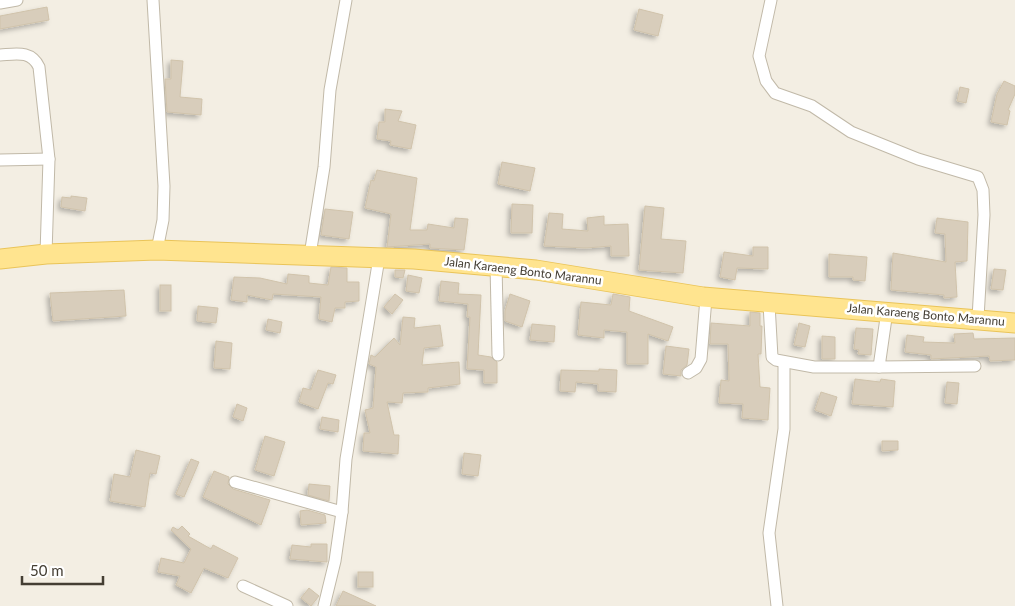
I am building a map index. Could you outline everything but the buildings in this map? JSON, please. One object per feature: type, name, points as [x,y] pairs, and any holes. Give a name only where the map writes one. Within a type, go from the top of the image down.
[{"type":"main road","name":"Jalan Karaeng Bonto Marannu","points":[[0,260],[46,254],[157,250],[379,258],[496,265],[706,298],[978,318],[1015,323]]},
{"type":"street","points":[[0,3],[17,0]]},
{"type":"street","points":[[153,0],[164,186],[163,220],[157,250]]},
{"type":"street","points":[[310,255],[324,167],[330,90],[346,0]]},
{"type":"street","points":[[771,0],[760,56],[766,81],[775,92],[812,106],[857,134],[918,159],[978,177],[983,190],[984,215],[978,318]]},
{"type":"street","points":[[0,55],[25,54],[36,60],[40,74],[49,159],[46,254]]},
{"type":"street","points":[[0,160],[49,159]]},
{"type":"street","points":[[324,606],[335,562],[342,512],[346,459],[379,258]]},
{"type":"street","points":[[496,265],[498,355]]},
{"type":"street","points":[[688,373],[696,368],[701,360],[706,298]]},
{"type":"street","points":[[769,304],[772,357],[784,362],[814,367],[975,366]]},
{"type":"street","points":[[879,367],[887,311]]},
{"type":"street","points":[[777,606],[769,533],[784,429],[784,362]]},
{"type":"street","points":[[235,482],[342,512]]},
{"type":"street","points":[[243,586],[287,606]]}]
